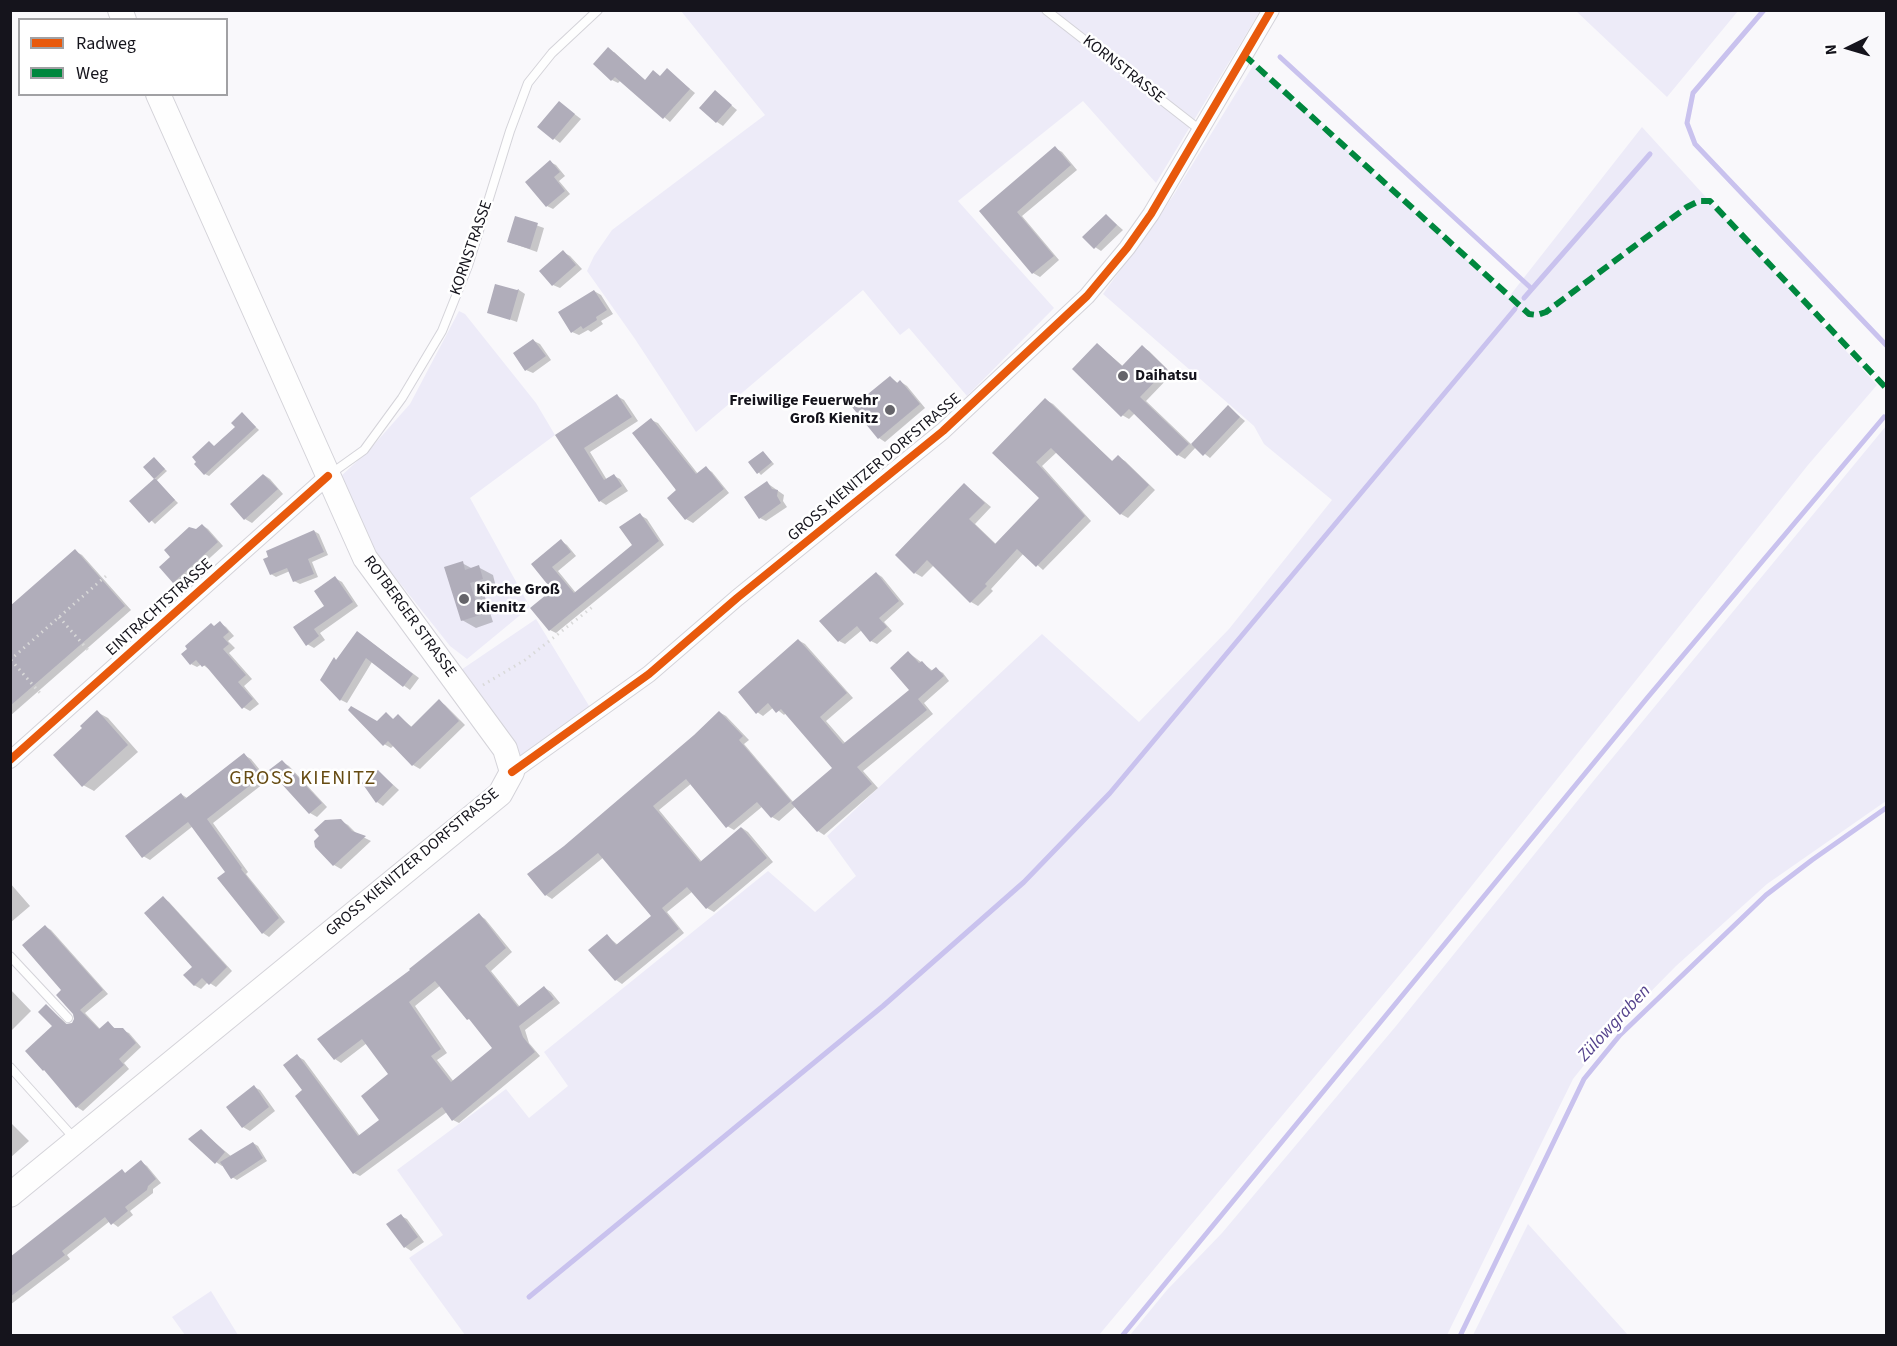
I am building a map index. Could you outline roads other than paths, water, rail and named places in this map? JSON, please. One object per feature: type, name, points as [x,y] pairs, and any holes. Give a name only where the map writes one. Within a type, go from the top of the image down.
[{"type":"main road","name":"ROTBERGER STRASSE","points":[[159,96],[366,558],[505,749],[512,772]]},
{"type":"main road","name":"GROSS KIENITZER DORFSTRASSE","points":[[10,1195],[500,794],[512,772]]},
{"type":"street","name":"GROSS KIENITZER DORFSTRASSE","points":[[512,772],[649,674],[737,598],[943,431],[1087,296],[1151,214],[1271,10]]},
{"type":"street","name":"EINTRACHTSTRASSE","points":[[10,760],[328,476]]},
{"type":"lane","name":"KORNSTRASSE","points":[[328,476],[364,450],[402,398],[442,331],[468,266],[510,131],[528,83],[552,53],[598,10]]},
{"type":"lane","name":"KORNSTRASSE","points":[[1046,10],[1200,130]]},
{"type":"lane","points":[[10,956],[68,1018]]},
{"type":"lane","points":[[10,1067],[77,1141]]},
{"type":"waterway","points":[[1764,10],[1693,93],[1687,123],[1695,144],[1886,345]]},
{"type":"waterway","points":[[1280,57],[1532,289]]},
{"type":"waterway","points":[[1524,298],[1650,154]]},
{"type":"waterway","points":[[529,1297],[883,1006],[1024,882],[1110,793],[1515,309]]},
{"type":"waterway","points":[[1122,1336],[1648,697],[1884,417]]},
{"type":"waterway","name":"Zülowgraben","points":[[1460,1336],[1584,1079],[1620,1035],[1766,895],[1886,808]]},
{"type":"place","name":"Daihatsu","points":[[1123,376]]},
{"type":"place","name":"Freiwilige Feuerwehr Groß Kienitz","points":[[890,410]]},
{"type":"place","name":"Kirche Groß Kienitz","points":[[464,599]]},
{"type":"district","name":"GROSS KIENITZ","points":[[303,780]]}]
